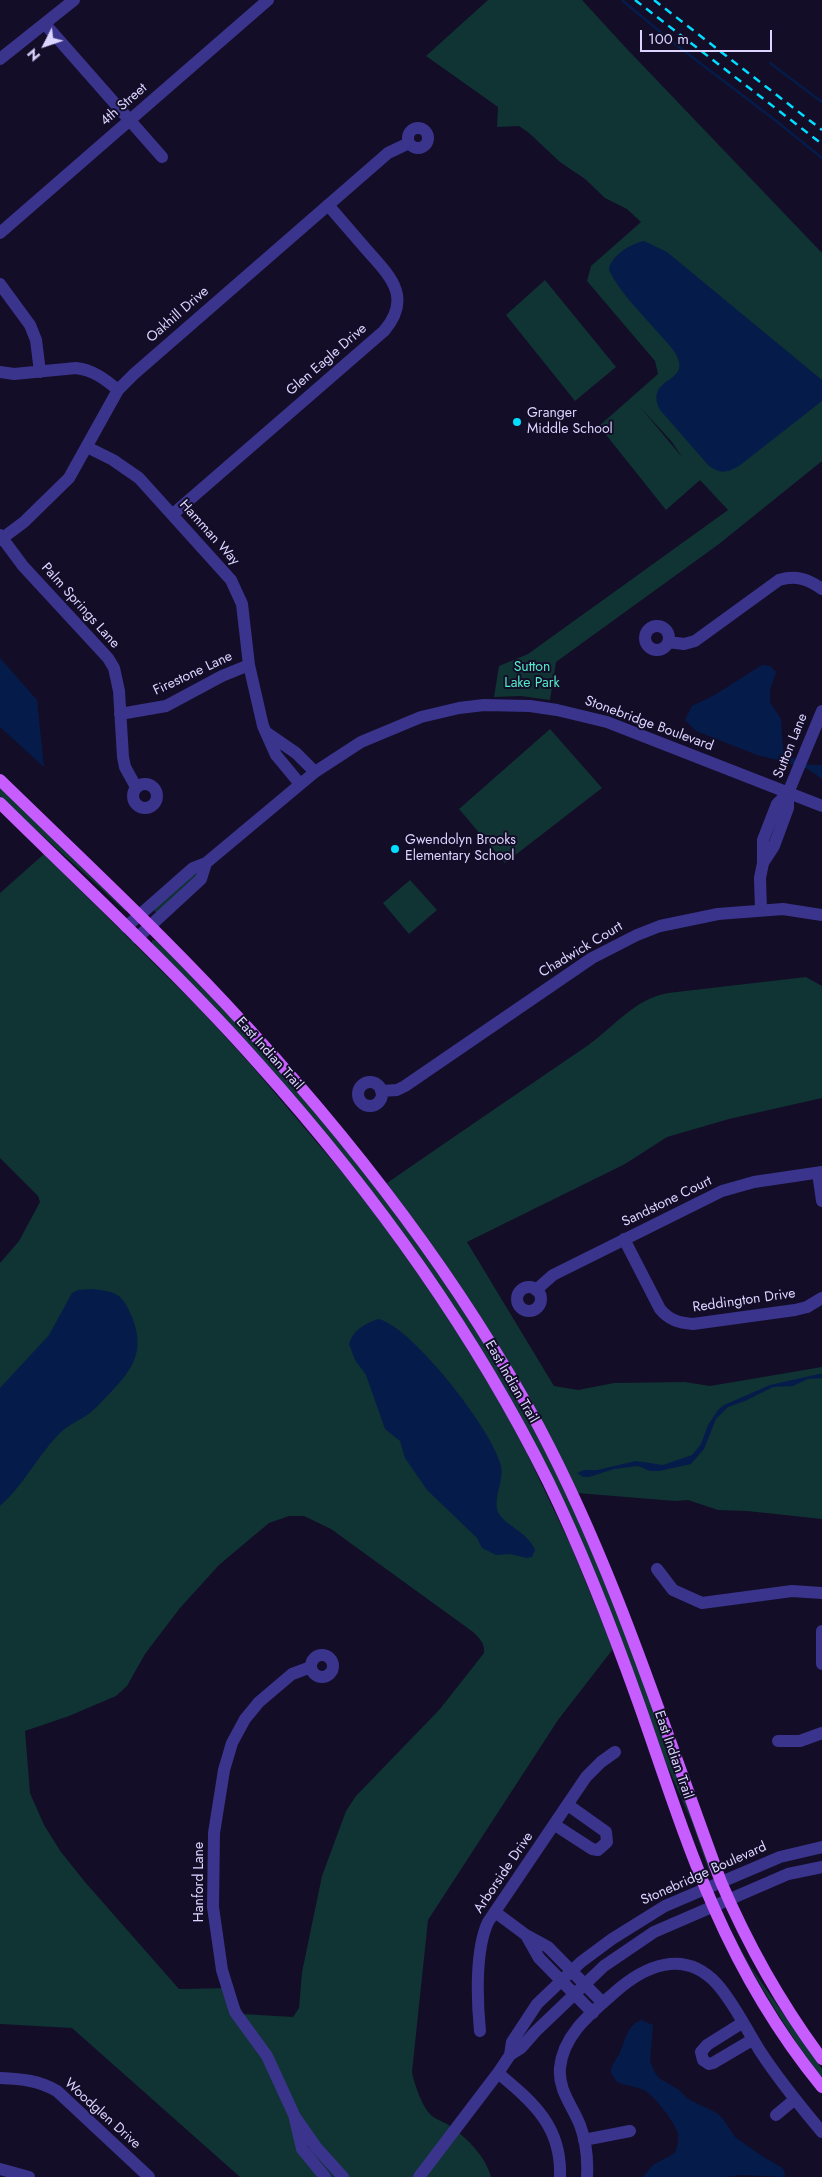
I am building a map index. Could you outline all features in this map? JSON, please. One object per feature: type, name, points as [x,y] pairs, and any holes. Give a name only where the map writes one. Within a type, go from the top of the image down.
[{"type":"main road","name":"East Indian Trail","points":[[0,780],[149,926],[253,1034],[340,1133],[417,1232],[495,1350],[560,1469],[606,1569],[728,1899],[760,1965],[791,2016],[822,2059]]},
{"type":"main road","name":"East Indian Trail","points":[[0,802],[227,1029],[328,1145],[411,1252],[480,1358],[533,1453],[588,1569],[713,1906],[747,1975],[771,2015],[822,2087]]},
{"type":"street","points":[[0,59],[74,0]]},
{"type":"street","name":"4th Street","points":[[0,233],[268,0]]},
{"type":"street","points":[[45,24],[162,157]]},
{"type":"street","name":"Oakhill Drive","points":[[1,538],[24,522],[64,485],[75,470],[118,390],[144,365],[388,153],[409,143]]},
{"type":"street","name":"Glen Eagle Drive","points":[[173,514],[384,331],[395,316],[398,308],[397,293],[390,276],[328,205]]},
{"type":"street","points":[[0,284],[30,326],[36,340],[40,372]]},
{"type":"street","points":[[0,372],[14,374],[76,368],[84,369],[102,377],[118,390]]},
{"type":"street","name":"Hamman Way","points":[[88,447],[127,468],[139,478],[227,574],[235,586],[244,616],[249,666],[263,726],[276,755],[300,784]]},
{"type":"street","name":"Palm Springs Lane","points":[[1,538],[23,566],[108,658],[117,678],[125,767],[136,787]]},
{"type":"street","points":[[668,642],[684,644],[695,641],[779,580],[795,577],[822,590]]},
{"type":"street","name":"Firestone Lane","points":[[120,714],[166,706],[222,676],[249,666]]},
{"type":"street","name":"Stonebridge Boulevard","points":[[126,927],[193,868],[206,863],[315,772],[362,742],[394,727],[459,708],[498,704],[557,710],[601,720],[822,806]]},
{"type":"street","name":"Sutton Lane","points":[[762,910],[760,878],[763,863],[774,846],[788,808],[788,793],[822,711]]},
{"type":"street","points":[[266,733],[296,752],[315,772]]},
{"type":"street","name":"Stonebridge Boulevard","points":[[137,938],[201,879],[206,863]]},
{"type":"street","name":"Chadwick Court","points":[[381,1091],[397,1090],[405,1086],[536,995],[615,944],[660,926],[718,914],[762,910],[798,911],[822,915]]},
{"type":"street","points":[[820,1173],[822,1201]]},
{"type":"street","name":"Sandstone Court","points":[[536,1290],[553,1275],[712,1195],[754,1182],[820,1173]]},
{"type":"street","name":"Reddington Drive","points":[[624,1239],[660,1309],[667,1317],[682,1324],[795,1310],[807,1307],[822,1298]]},
{"type":"street","points":[[657,1569],[673,1590],[702,1603],[792,1591],[822,1593]]},
{"type":"street","points":[[822,1630],[822,1664]]},
{"type":"street","name":"Hanford Lane","points":[[311,1667],[292,1674],[263,1698],[250,1711],[236,1732],[222,1780],[214,1832],[212,1866],[215,1927],[222,1970],[230,1997],[240,2020],[267,2056],[295,2116],[316,2147],[343,2177]]},
{"type":"street","points":[[778,1741],[800,1741],[822,1733]]},
{"type":"street","name":"Arborside Drive","points":[[480,2031],[477,1999],[482,1945],[486,1926],[594,1768],[615,1752]]},
{"type":"street","points":[[555,1825],[592,1849],[598,1850],[608,1842],[606,1832],[568,1805]]},
{"type":"street","name":"Stonebridge Boulevard","points":[[510,2055],[512,2042],[537,2004],[593,1952],[665,1906],[780,1857],[822,1847]]},
{"type":"street","name":"Stonebridge Boulevard","points":[[419,2177],[510,2055],[521,2048],[535,2032],[604,1966],[654,1932],[788,1874],[822,1867]]},
{"type":"street","points":[[495,1912],[526,1935],[548,1947],[603,2003]]},
{"type":"street","points":[[526,1935],[539,1958],[593,2013]]},
{"type":"street","points":[[587,2177],[584,2140],[574,2112],[563,2092],[560,2070],[569,2039],[626,1982],[648,1969],[673,1964],[688,1966],[701,1971],[718,1985],[752,2040],[794,2100],[822,2132]]},
{"type":"street","points":[[742,2023],[707,2045],[701,2052],[703,2060],[713,2064],[752,2040]]},
{"type":"street","points":[[498,2073],[535,2105],[549,2125],[558,2149],[560,2177]]},
{"type":"street","name":"Woodglen Drive","points":[[0,2078],[26,2079],[57,2091],[149,2177]]},
{"type":"street","points":[[776,2115],[794,2100]]},
{"type":"street","name":"Hanford Lane","points":[[295,2116],[296,2128],[302,2149],[325,2177]]},
{"type":"street","points":[[584,2140],[630,2131]]},
{"type":"street","points":[[0,2169],[29,2177]]},
{"type":"green space","name":"Sutton Lake Park","points":[[488,0],[582,0],[822,253],[822,461],[719,544],[556,662],[550,700],[521,696],[494,697],[499,666],[528,654],[728,510],[700,480],[666,510],[599,426],[658,374],[655,361],[587,281],[591,266],[641,222],[627,209],[605,198],[585,179],[560,162],[519,126],[497,127],[498,107],[426,56]],"holes":[[[641,408],[672,442],[682,457]]]},
{"type":"green space","points":[[545,280],[616,367],[575,401],[506,315]]},
{"type":"green space","points":[[550,729],[602,788],[505,863],[459,809]]},
{"type":"green space","points":[[0,787],[126,910],[0,796]]},
{"type":"green space","points":[[44,854],[199,1008],[252,1066],[364,1198],[441,1305],[514,1426],[572,1548],[613,1649],[558,1720],[428,1920],[413,2077],[427,2110],[434,2117],[454,2129],[474,2147],[484,2161],[491,2177],[240,2177],[72,2028],[0,2024],[0,1263],[19,1241],[40,1202],[38,1196],[0,1158],[0,893]],"holes":[[[289,1516],[304,1516],[331,1529],[473,1632],[483,1644],[484,1653],[440,1709],[356,1796],[346,1811],[322,1876],[302,1972],[299,2008],[293,2017],[243,2014],[232,1988],[179,1989],[61,1852],[44,1825],[30,1793],[25,1731],[69,1716],[116,1696],[127,1686],[145,1654],[180,1608],[219,1565],[269,1523]]]},
{"type":"green space","points":[[195,873],[199,873],[158,913],[155,912],[154,909]]},
{"type":"green space","points":[[410,880],[437,910],[409,934],[383,903]]},
{"type":"green space","points":[[152,940],[156,940],[219,1005],[280,1072],[338,1141],[394,1212],[446,1285],[495,1361],[539,1439],[598,1563],[616,1606],[711,1871],[709,1871],[692,1822],[666,1763],[610,1610],[432,1274],[152,945]]},
{"type":"green space","points":[[806,977],[822,986],[822,1098],[729,1119],[667,1137],[625,1164],[467,1242],[554,1386],[578,1390],[614,1383],[685,1382],[710,1386],[822,1367],[822,1519],[747,1511],[718,1510],[688,1500],[675,1501],[577,1493],[387,1183],[597,1039],[635,1007],[645,1001],[668,993]]},
{"type":"green space","points":[[723,1916],[750,1966],[822,2069],[822,2078],[794,2039],[769,1999],[745,1958]]},
{"type":"water","points":[[644,241],[667,252],[822,380],[822,401],[739,466],[731,470],[724,472],[709,466],[660,410],[657,392],[676,374],[679,369],[679,362],[668,344],[623,293],[609,270],[617,255],[634,244]]},
{"type":"water","points":[[0,658],[37,700],[44,767],[0,727]]},
{"type":"water","points":[[762,665],[770,666],[776,672],[770,690],[770,702],[781,719],[783,750],[788,756],[810,765],[822,765],[822,779],[808,769],[757,755],[696,731],[685,720],[692,706],[713,696]]},
{"type":"water","points":[[78,1290],[107,1291],[122,1298],[136,1329],[137,1349],[135,1358],[126,1375],[119,1383],[90,1413],[58,1435],[16,1490],[0,1506],[0,1388],[49,1335],[72,1293]]},
{"type":"water","points":[[378,1319],[392,1326],[430,1359],[468,1406],[495,1450],[501,1466],[502,1472],[497,1501],[498,1512],[505,1521],[522,1533],[532,1544],[535,1550],[532,1557],[527,1558],[510,1554],[496,1555],[482,1548],[477,1538],[427,1490],[405,1458],[400,1441],[385,1429],[366,1375],[355,1360],[349,1344],[353,1335],[360,1328]]},
{"type":"water","points":[[822,1374],[822,1378],[808,1379],[793,1386],[773,1387],[728,1407],[716,1419],[704,1449],[691,1464],[659,1471],[650,1471],[638,1466],[614,1469],[589,1477],[583,1477],[577,1473],[584,1470],[597,1470],[636,1461],[663,1465],[692,1455],[701,1444],[708,1425],[718,1410],[724,1405],[770,1385]]},
{"type":"water","points":[[641,2020],[653,2025],[650,2061],[659,2078],[679,2090],[688,2099],[717,2113],[735,2137],[781,2167],[784,2170],[785,2177],[740,2175],[725,2177],[643,2177],[653,2165],[675,2153],[678,2144],[678,2134],[664,2110],[648,2093],[617,2082],[611,2073],[612,2066],[620,2053],[628,2032],[633,2025]]},
{"type":"waterway","points":[[623,1],[675,44],[822,158]]},
{"type":"waterway","points":[[770,63],[822,102]]},
{"type":"railway","points":[[635,0],[822,144]]},
{"type":"railway","points":[[654,0],[822,130]]},
{"type":"place","name":"Granger Middle School","points":[[517,422]]},
{"type":"place","name":"Gwendolyn Brooks Elementary School","points":[[395,849]]}]
